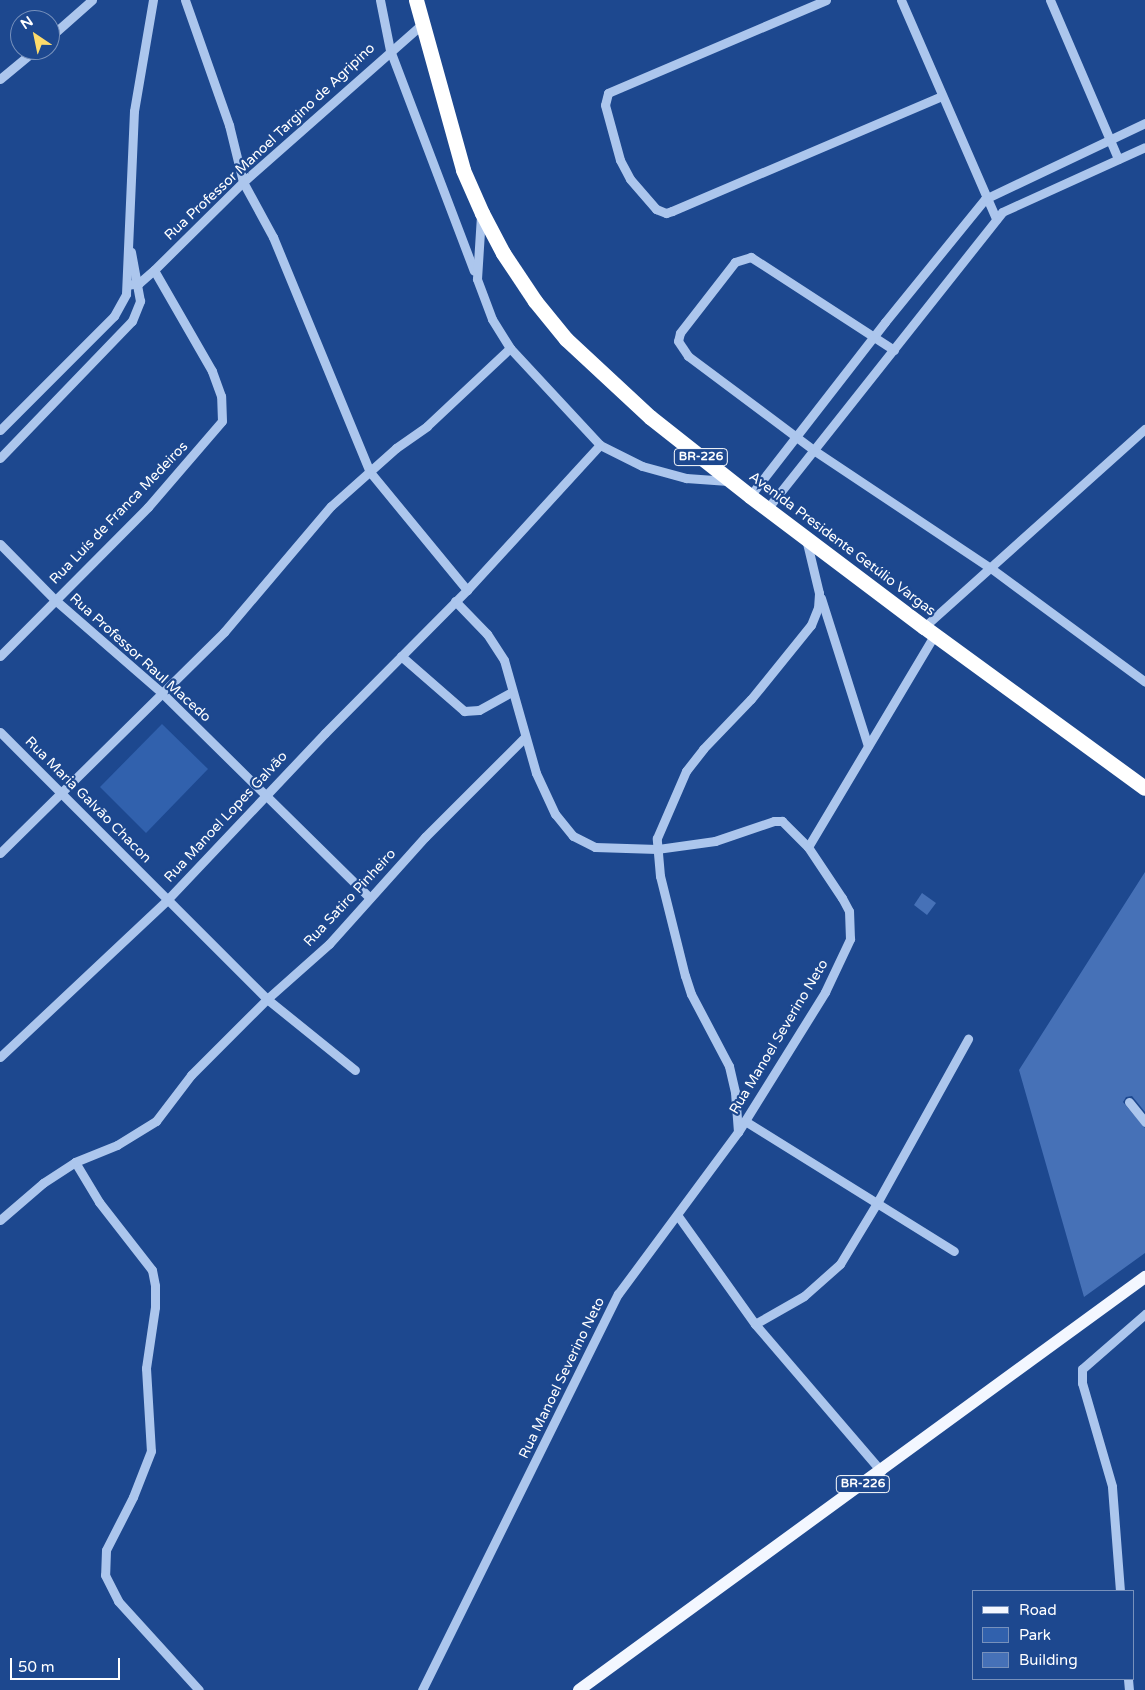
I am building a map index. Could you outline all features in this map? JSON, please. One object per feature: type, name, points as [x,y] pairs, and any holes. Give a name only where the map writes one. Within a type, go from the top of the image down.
[{"type":"highway","name":"Avenida Presidente Getúlio Vargas","points":[[416,0],[463,170],[482,213],[502,253],[534,301],[566,339],[650,417],[750,496],[929,631],[1145,788]]},
{"type":"main road","name":"BR-226","points":[[579,1690],[1145,1277]]},
{"type":"street","points":[[60,28],[92,0]]},
{"type":"street","points":[[0,430],[114,316],[126,294],[134,111],[153,0]]},
{"type":"street","points":[[185,0],[230,125],[243,182],[273,237],[370,472],[467,590]]},
{"type":"street","points":[[380,0],[390,50],[488,310],[510,348],[600,445],[651,468],[686,478],[733,482]]},
{"type":"street","points":[[826,0],[608,93],[605,106],[620,160],[630,178],[656,209],[666,214],[941,96]]},
{"type":"street","points":[[901,0],[985,199],[996,219]]},
{"type":"street","points":[[1050,0],[1118,159]]},
{"type":"street","name":"Rua Professor Manoel Targino de Agripino","points":[[139,283],[243,182],[390,50],[422,24]]},
{"type":"street","points":[[0,79],[23,60]]},
{"type":"street","points":[[750,496],[798,438],[875,336],[985,199],[1145,124]]},
{"type":"street","points":[[767,509],[815,451],[996,219],[1010,207],[1145,147]]},
{"type":"street","points":[[477,279],[482,213]]},
{"type":"street","points":[[0,458],[132,321],[138,311],[139,283],[129,243]]},
{"type":"street","points":[[894,350],[751,257],[735,262],[680,333],[680,347],[688,356],[815,451],[992,569],[1145,682]]},
{"type":"street","name":"Rua Luís de Franca Medeiros","points":[[0,656],[54,599],[148,507],[222,422],[222,396],[212,371],[154,270]]},
{"type":"street","points":[[127,285],[139,283]]},
{"type":"street","points":[[0,852],[162,694],[286,563],[332,506],[370,472],[427,426],[510,348]]},
{"type":"street","points":[[808,847],[868,746],[929,631],[992,569],[1145,429]]},
{"type":"street","name":"Rua Manoel Lopes Galvão","points":[[0,1058],[168,899],[264,796],[467,590],[600,445]]},
{"type":"street","points":[[806,539],[819,593],[868,746]]},
{"type":"street","name":"Rua Professor Raul Macedo","points":[[0,544],[54,599],[162,694],[368,897]]},
{"type":"street","points":[[738,1132],[735,1092],[729,1066],[691,994],[685,976],[660,876],[657,838],[686,771],[797,645],[818,608],[819,593]]},
{"type":"street","name":"Rua Manoel Severino Neto","points":[[422,1690],[618,1294],[678,1216],[738,1132],[825,992],[850,939],[849,911],[808,847],[790,827],[774,821],[715,841],[658,850],[595,847],[573,836],[555,814],[524,738],[511,692],[508,671],[497,647],[455,601]]},
{"type":"street","points":[[401,656],[464,711],[479,710],[511,692]]},
{"type":"street","name":"Rua Maria Galvão Chacon","points":[[0,732],[267,999],[355,1070]]},
{"type":"street","name":"Rua Satiro Pinheiro","points":[[75,1162],[117,1145],[156,1120],[191,1075],[267,999],[329,944],[368,897],[524,738]]},
{"type":"street","points":[[755,1324],[804,1296],[827,1277],[854,1244],[968,1039]]},
{"type":"street","points":[[1129,1102],[1145,1122]]},
{"type":"street","points":[[745,1121],[954,1251]]},
{"type":"street","points":[[0,1220],[42,1183],[75,1162],[99,1202],[152,1270],[156,1307],[146,1368],[151,1451],[133,1497],[106,1550],[105,1575],[118,1601],[198,1690]]},
{"type":"street","points":[[678,1216],[755,1324],[881,1471]]},
{"type":"street","points":[[1120,1590],[1112,1486],[1082,1383],[1082,1369],[1145,1314]]},
{"type":"green space","points":[[162,724],[208,769],[146,833],[100,787]]},
{"type":"building","points":[[1145,872],[1145,1112],[1132,1096],[1126,1097],[1123,1102],[1145,1128],[1145,1253],[1084,1297],[1019,1070]]},
{"type":"building","points":[[922,893],[936,903],[927,915],[914,905]]}]
